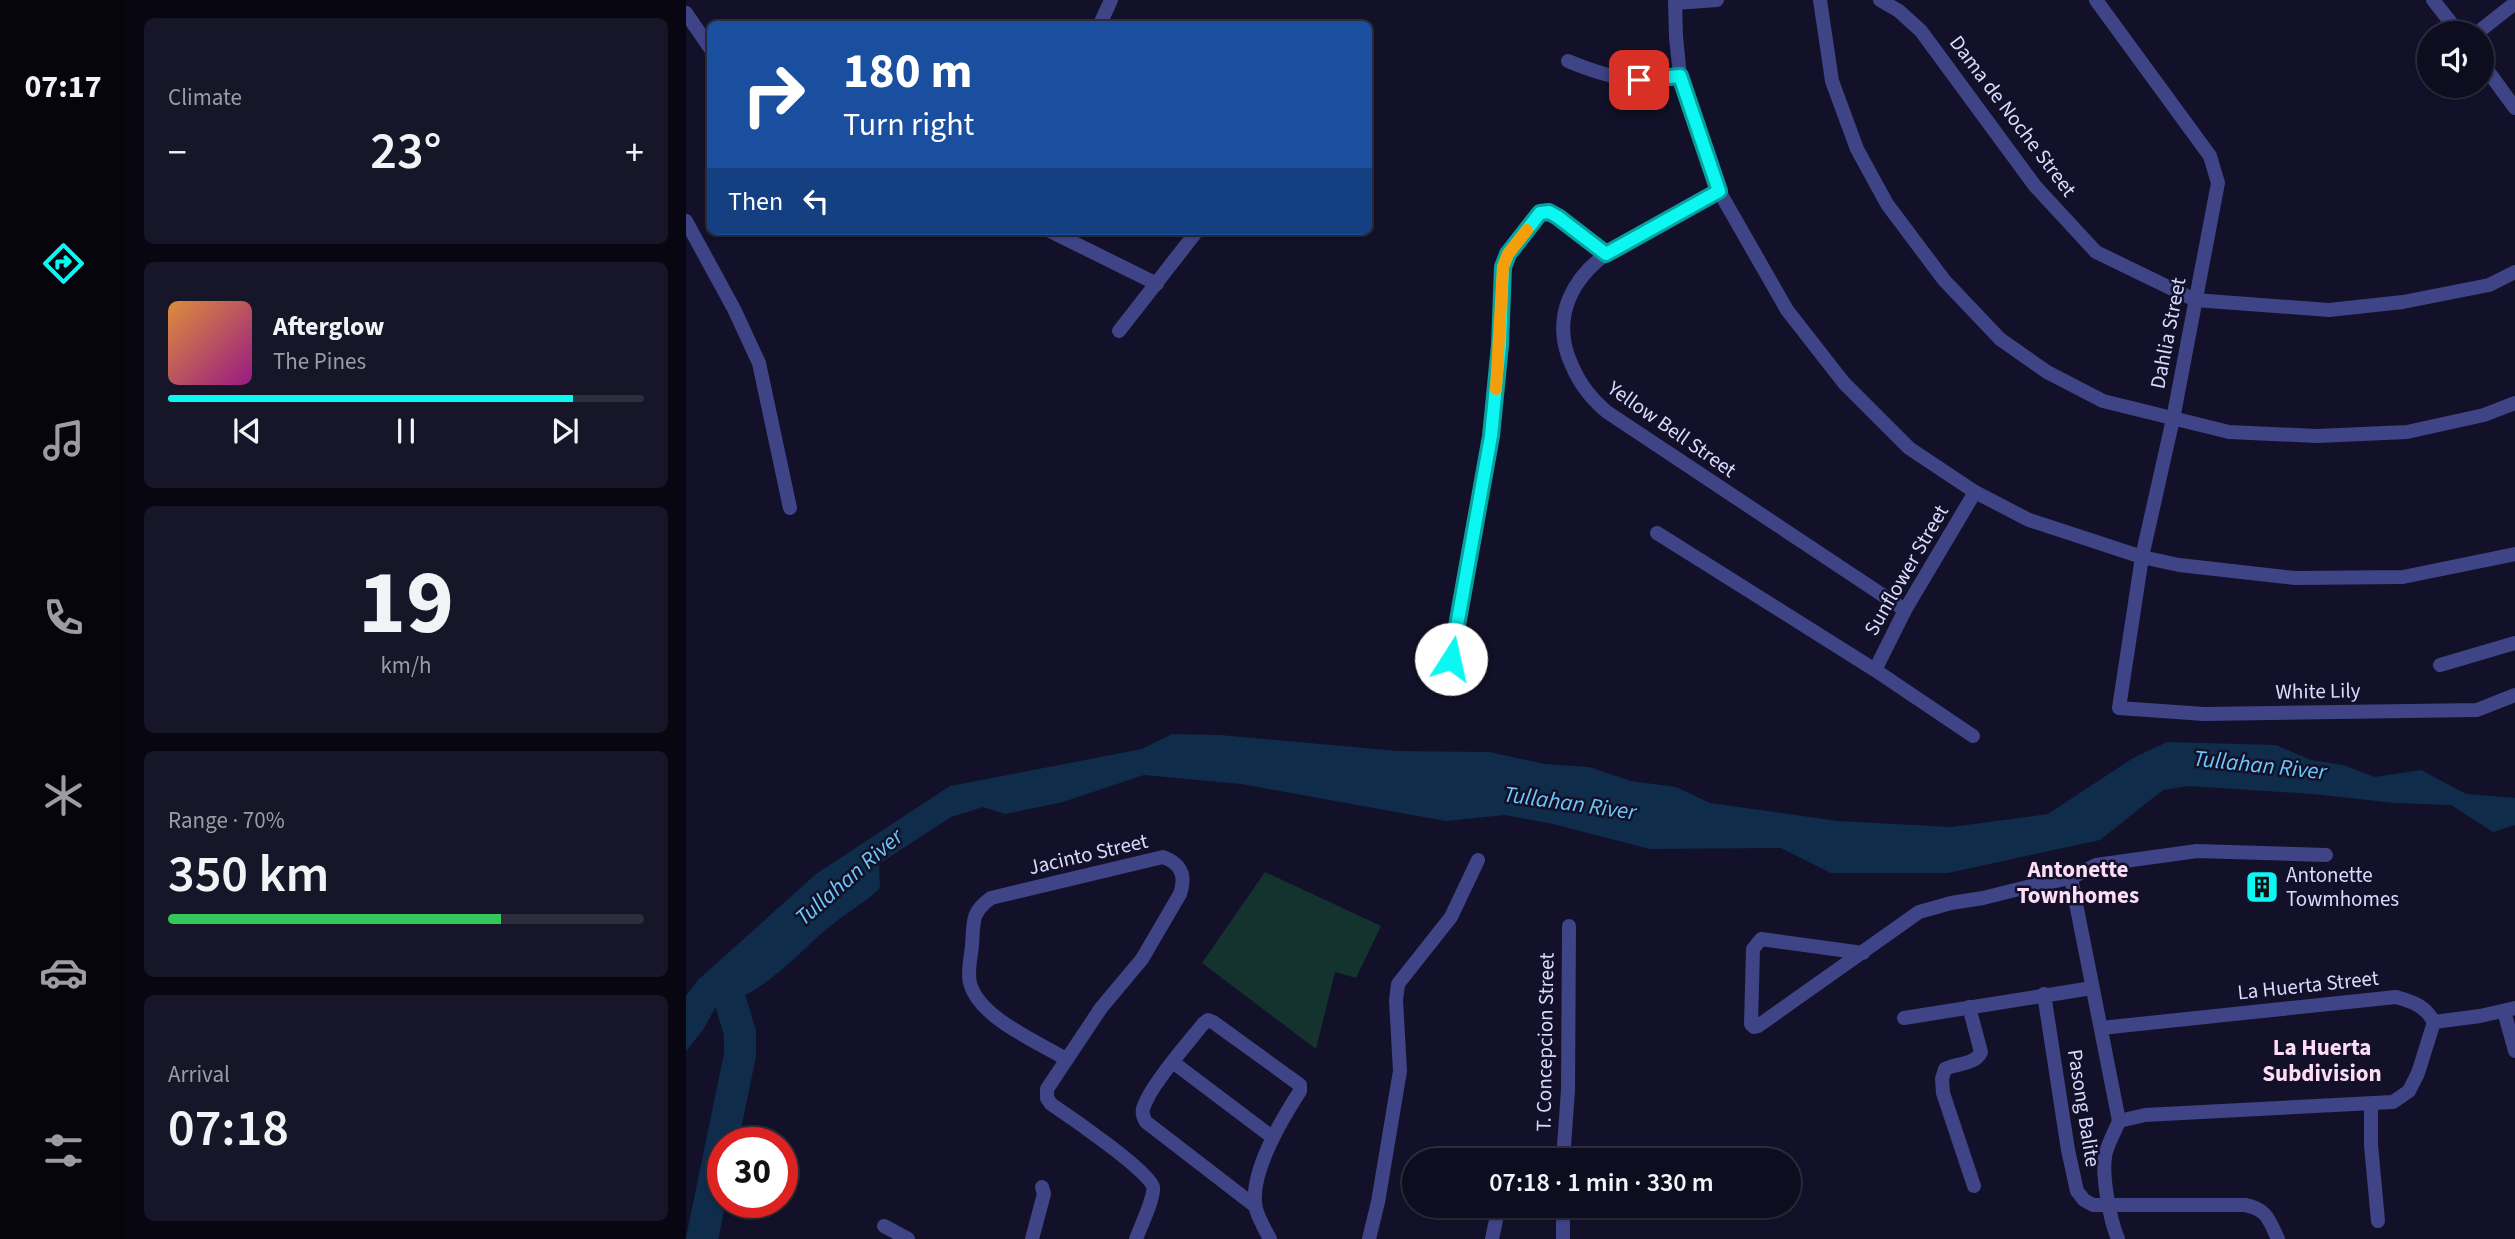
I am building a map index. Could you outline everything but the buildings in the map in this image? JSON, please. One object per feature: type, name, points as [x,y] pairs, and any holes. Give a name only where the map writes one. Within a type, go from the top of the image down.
[{"type":"street","points":[[1101,21],[1111,0]]},
{"type":"street","points":[[1717,0],[1675,2],[1675,37],[1680,76],[1719,191],[1787,310],[1844,383],[1909,448],[1975,492],[2029,520],[2142,557],[2179,565],[2295,578],[2403,577],[2515,554]]},
{"type":"street","points":[[1820,0],[1832,81],[1857,149],[1887,204],[1944,280],[2000,339],[2047,372],[2103,401],[2230,432],[2317,436],[2407,432],[2484,415],[2515,403]]},
{"type":"street","name":"Dama de Noche Street","points":[[1880,0],[1899,10],[1921,31],[2035,186],[2096,253],[2195,300],[2329,310],[2403,302],[2489,285],[2515,272]]},
{"type":"street","name":"Dahlia Street","points":[[2096,0],[2210,156],[2218,183],[2173,419],[2142,557],[2119,708]]},
{"type":"street","points":[[2433,0],[2450,21]]},
{"type":"street","points":[[2492,21],[2515,3]]},
{"type":"street","points":[[686,13],[707,44]]},
{"type":"street","points":[[1568,61],[1612,78],[1656,79],[1680,76]]},
{"type":"street","points":[[2494,79],[2515,108]]},
{"type":"street","name":"Yellow Bell Street","points":[[1719,191],[1606,254],[1575,288],[1563,317],[1562,332],[1576,376],[1590,397],[1607,412],[1905,610]]},
{"type":"street","points":[[1451,659],[1491,436],[1500,345],[1503,267],[1508,254],[1540,213],[1549,212],[1558,217],[1606,254]]},
{"type":"street","points":[[686,221],[760,363],[790,508]]},
{"type":"street","points":[[1058,235],[1157,284]]},
{"type":"street","points":[[1119,331],[1195,235]]},
{"type":"street","name":"Sunflower Street","points":[[1875,670],[1905,610],[1975,492]]},
{"type":"street","points":[[1657,533],[1875,670],[1973,736]]},
{"type":"street","points":[[2440,665],[2515,643]]},
{"type":"street","name":"White Lily","points":[[2119,708],[2204,714],[2477,710],[2515,695]]},
{"type":"street","points":[[1863,953],[1761,939],[1753,949],[1751,1024],[1758,1026],[1863,953],[1919,912],[2071,878],[2096,865],[2197,851],[2326,855]]},
{"type":"street","name":"Jacinto Street","points":[[1066,1059],[990,1013],[974,994],[969,966],[974,917],[979,907],[990,898],[1163,857],[1174,861],[1183,873],[1184,884],[1180,894],[1142,959],[1101,1008],[1052,1080],[1046,1098],[1143,1172],[1154,1187],[1136,1239]]},
{"type":"street","points":[[1369,1239],[1378,1202],[1400,1071],[1396,993],[1398,984],[1451,917],[1478,860]]},
{"type":"street","points":[[2071,878],[2119,1121],[2105,1157],[2112,1225],[2118,1239]]},
{"type":"street","name":"T. Concepcion Street","points":[[1564,1148],[1568,1090],[1569,926]]},
{"type":"street","points":[[1904,1018],[2092,988]]},
{"type":"street","name":"Pasong Balite","points":[[2045,994],[2068,1150],[2077,1191],[2084,1200],[2093,1205],[2257,1207],[2267,1215],[2278,1239]]},
{"type":"street","name":"La Huerta Street","points":[[2101,1028],[2396,997],[2414,1002],[2427,1011],[2434,1022]]},
{"type":"street","points":[[1969,1007],[1979,1056],[1945,1069],[1942,1087],[1974,1186]]},
{"type":"street","points":[[2119,1121],[2145,1115],[2393,1102],[2409,1091],[2418,1073],[2434,1022],[2509,1010],[2515,1051]]},
{"type":"street","points":[[1255,1206],[1146,1122],[1143,1115],[1143,1107],[1208,1020],[1300,1085],[1300,1091],[1272,1137],[1255,1194],[1255,1206],[1270,1239]]},
{"type":"street","points":[[1174,1063],[1272,1137]]},
{"type":"street","points":[[2371,1105],[2371,1145],[2378,1221]]},
{"type":"street","points":[[1032,1239],[1045,1194],[1042,1187]]},
{"type":"street","points":[[1492,1239],[1496,1218]]},
{"type":"street","points":[[1563,1218],[1563,1239]]},
{"type":"street","points":[[884,1226],[908,1239]]},
{"type":"green space","points":[[1265,872],[1381,926],[1356,978],[1335,972],[1316,1049],[1202,963]]},
{"type":"water","name":"Tullahan River","points":[[1172,734],[1220,735],[1397,751],[1489,752],[1545,764],[1589,767],[1631,781],[1676,787],[1710,803],[1838,821],[1951,827],[2048,814],[2133,758],[2167,742],[2276,745],[2311,760],[2343,765],[2375,777],[2421,770],[2466,794],[2515,798],[2515,825],[2493,832],[2451,805],[2189,786],[2163,790],[2100,840],[1948,873],[1831,873],[1781,848],[1650,849],[1553,824],[1505,815],[1446,821],[1241,784],[1144,775],[1063,802],[1005,814],[983,807],[951,817],[879,864],[880,888],[834,923],[777,974],[748,994],[718,1003],[703,1030],[686,1051],[686,996],[698,980],[816,874],[950,786],[1142,749]]},
{"type":"waterway","points":[[702,1239],[740,1055],[740,1033],[726,986]]},
{"type":"slow traffic","points":[[1496,389],[1503,267],[1508,254],[1527,230]]},
{"type":"place","name":"Antonette Towmhomes","points":[[2262,887]]},
{"type":"district","name":"Antonette Townhomes","points":[[2078,882]]},
{"type":"district","name":"La Huerta Subdivision","points":[[2322,1060]]},
{"type":"route","points":[[1451,659],[1491,436],[1500,345],[1503,267],[1508,254],[1540,213],[1549,212],[1558,217],[1606,254],[1719,191],[1680,76],[1639,80]]}]
